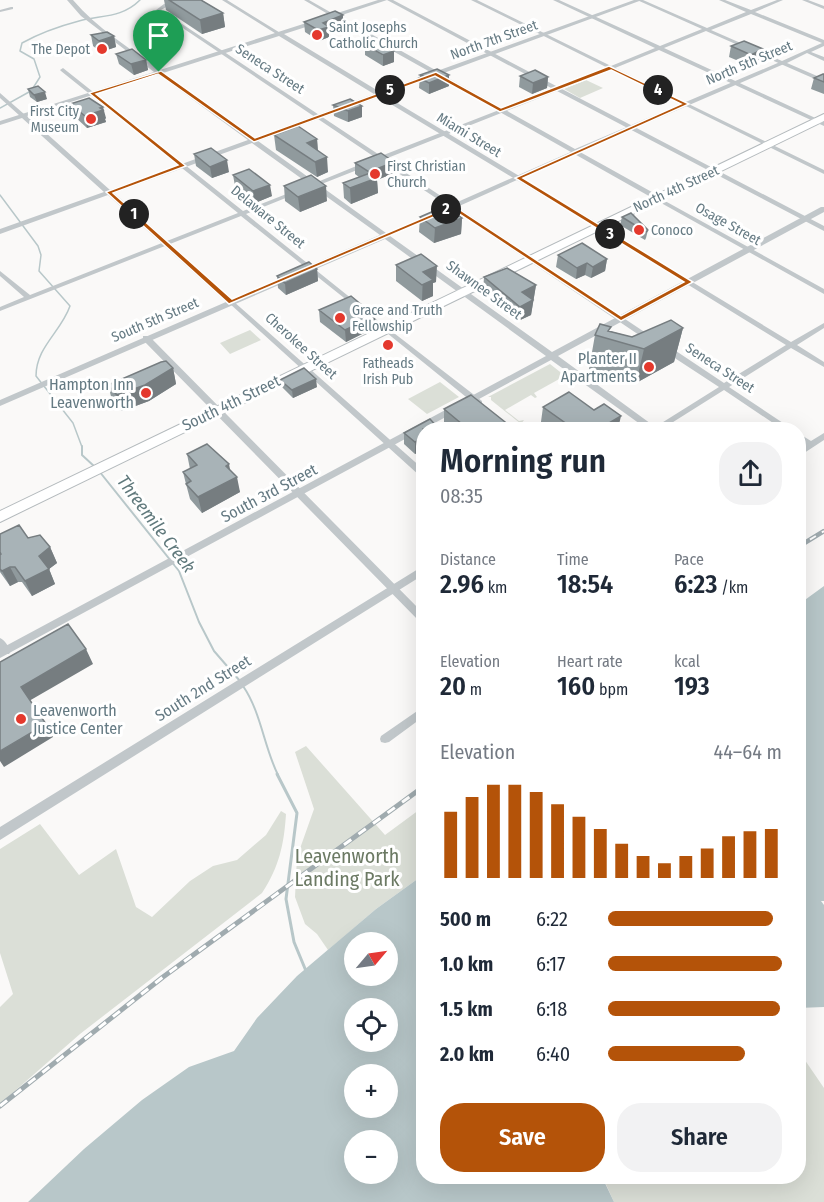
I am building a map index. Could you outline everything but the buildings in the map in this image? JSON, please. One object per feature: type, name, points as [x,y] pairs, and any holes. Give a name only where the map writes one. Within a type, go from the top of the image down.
[{"type":"highway","name":"North 4th Street","points":[[464,291],[822,120]]},
{"type":"highway","name":"South 4th Street","points":[[0,517],[464,291]]},
{"type":"street","name":"Shawnee Street","points":[[70,0],[94,26],[644,422]]},
{"type":"street","name":"Seneca Street","points":[[185,0],[166,5],[158,10],[778,422]]},
{"type":"street","name":"Miami Street","points":[[224,0],[824,365]]},
{"type":"street","name":"Osage Street","points":[[306,0],[824,292]]},
{"type":"street","points":[[0,123],[384,0]]},
{"type":"street","points":[[389,0],[824,228]]},
{"type":"street","points":[[473,0],[824,172]]},
{"type":"street","points":[[555,0],[822,120]]},
{"type":"street","points":[[639,0],[824,81]]},
{"type":"street","name":"North 7th Street","points":[[2,232],[639,0]]},
{"type":"street","points":[[721,0],[824,43]]},
{"type":"street","points":[[0,309],[781,0]]},
{"type":"street","points":[[804,0],[824,8]]},
{"type":"street","points":[[0,11],[11,8]]},
{"type":"street","name":"North 5th Street","points":[[387,235],[824,43]]},
{"type":"street","points":[[806,51],[824,59]]},
{"type":"street","name":"Delaware Street","points":[[63,70],[489,411]]},
{"type":"street","name":"Cherokee Street","points":[[1,96],[416,468]]},
{"type":"street","name":"South 3rd Street","points":[[429,422],[824,209]]},
{"type":"street","name":"South 5th Street","points":[[0,403],[387,235]]},
{"type":"street","points":[[0,273],[29,298]]},
{"type":"street","points":[[666,422],[824,325]]},
{"type":"street","points":[[146,338],[416,611]]},
{"type":"street","name":"South 3rd Street","points":[[2,649],[191,552],[416,429]]},
{"type":"street","points":[[806,449],[824,436]]},
{"type":"street","points":[[806,441],[812,445]]},
{"type":"street","name":"South 2nd Street","points":[[0,834],[416,574]]},
{"type":"street","points":[[385,739],[416,716]]},
{"type":"green space","points":[[586,80],[603,88],[580,98],[564,89]]},
{"type":"green space","points":[[250,330],[261,340],[230,354],[220,343]]},
{"type":"green space","points":[[550,364],[569,379],[565,381],[561,378],[534,393],[537,397],[531,395],[505,410],[519,421],[524,420],[522,422],[518,422],[491,400],[491,397],[488,397]]},
{"type":"green space","points":[[440,382],[459,397],[427,414],[408,399]]},
{"type":"green space","name":"Leavenworth Landing Park","points":[[306,746],[385,835],[416,812],[416,880],[349,932],[344,932],[344,936],[328,950],[317,934],[305,924],[295,897],[297,857],[314,809],[295,752]]},
{"type":"green space","points":[[281,811],[286,814],[282,846],[277,865],[262,893],[80,1034],[0,1104],[0,1007],[13,994],[0,953],[0,849],[40,824],[79,875],[116,849],[136,907],[152,917],[190,881],[213,866],[237,860],[266,835]]},
{"type":"green space","points":[[806,1062],[824,1088],[824,1202],[614,1202],[606,1184],[806,1184]]},
{"type":"shaded area","points":[[824,586],[824,901],[821,901],[824,905],[824,1007],[806,1008],[806,599]]},
{"type":"shaded area","points":[[416,880],[416,1184],[605,1184],[614,1202],[28,1202],[84,1149],[142,1100],[189,1067],[234,1051],[257,1018],[297,976],[344,936],[344,986],[398,986],[398,932],[349,932]]},
{"type":"waterway","name":"Threemile Creek","points":[[33,88],[40,77],[34,59],[20,51],[22,43],[65,25],[119,13],[140,0]]},
{"type":"waterway","name":"Threemile Creek","points":[[0,108],[29,92]]},
{"type":"waterway","name":"Threemile Creek","points":[[0,195],[38,246],[41,255],[39,271],[70,306],[40,356],[36,376],[73,423],[82,447]]},
{"type":"waterway","name":"Threemile Creek","points":[[82,447],[82,455],[95,467]]},
{"type":"waterway","name":"Threemile Creek","points":[[99,471],[179,571],[199,622],[214,651],[240,681]]},
{"type":"waterway","name":"Threemile Creek","points":[[243,686],[254,707],[278,775]]},
{"type":"waterway","name":"Threemile Creek","points":[[277,774],[297,813],[286,899],[294,942],[306,971]]},
{"type":"railway","points":[[806,542],[824,531]]},
{"type":"railway","points":[[0,1106],[163,977],[416,792]]},
{"type":"place","name":"Saint Josephs Catholic Church","points":[[317,35]]},
{"type":"place","name":"The Depot","points":[[102,49]]},
{"type":"place","name":"First City Museum","points":[[91,119]]},
{"type":"place","name":"First Christian Church","points":[[375,174]]},
{"type":"place","name":"Conoco","points":[[639,230]]},
{"type":"place","name":"Grace and Truth Fellowship","points":[[340,318]]},
{"type":"place","name":"Fatheads Irish Pub","points":[[388,345]]},
{"type":"place","name":"Planter II Apartments","points":[[649,367]]},
{"type":"place","name":"Hampton Inn Leavenworth","points":[[146,393]]},
{"type":"place","name":"Leavenworth Justice Center","points":[[21,719]]},
{"type":"route","points":[[611,68],[686,104],[518,178],[689,282],[621,319],[453,207],[231,302],[109,192],[183,166],[92,93],[159,72],[254,140],[436,74],[500,111],[611,68]]}]
